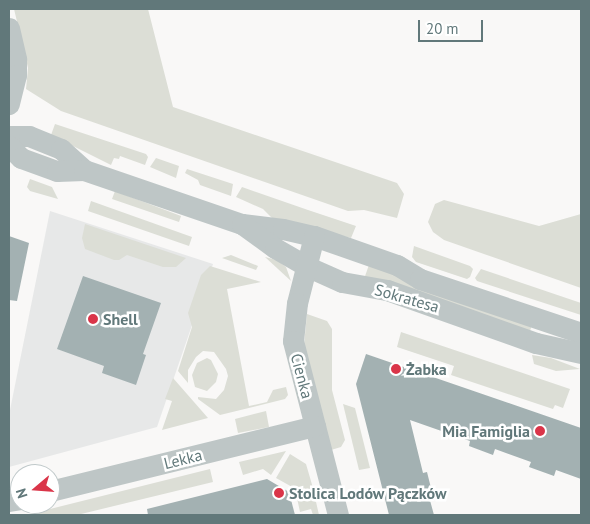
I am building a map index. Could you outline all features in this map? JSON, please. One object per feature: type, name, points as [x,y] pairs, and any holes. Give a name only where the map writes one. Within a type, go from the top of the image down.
[{"type":"street","points":[[9,28],[16,59],[16,75],[9,104]]},
{"type":"street","name":"Sokratesa","points":[[9,136],[29,136],[61,149],[84,170]]},
{"type":"street","name":"Sokratesa","points":[[9,146],[21,158],[57,171],[84,170],[242,224],[284,229],[314,236],[397,265],[420,279],[581,333]]},
{"type":"street","name":"Sokratesa","points":[[242,224],[306,266],[342,282],[387,290],[536,343],[581,353]]},
{"type":"street","name":"Cienka","points":[[314,236],[292,334],[297,363],[316,426],[338,515]]},
{"type":"street","name":"Lekka","points":[[60,489],[316,426]]},
{"type":"shaded area","points":[[14,9],[148,9],[173,107],[397,183],[404,194],[397,218],[364,210],[348,211],[61,111],[26,89],[28,68]]},
{"type":"shaded area","points":[[55,124],[146,154],[148,157],[145,165],[120,156],[119,159],[114,158],[111,165],[51,135]]},
{"type":"shaded area","points":[[156,158],[179,166],[176,178],[150,167]]},
{"type":"shaded area","points":[[187,169],[233,184],[231,196],[200,185],[198,180],[185,173]]},
{"type":"shaded area","points":[[30,179],[52,187],[58,199],[30,191],[27,187]]},
{"type":"shaded area","points":[[242,187],[356,226],[351,238],[273,219],[263,209],[236,197]]},
{"type":"shaded area","points":[[115,191],[181,216],[179,222],[112,199]]},
{"type":"shaded area","points":[[444,200],[539,226],[581,214],[581,288],[444,240],[433,232],[428,222],[435,204]]},
{"type":"shaded area","points":[[91,201],[192,237],[189,246],[88,211]]},
{"type":"shaded area","points":[[50,211],[213,264],[157,427],[20,464],[10,464],[9,467],[9,415]]},
{"type":"shaded area","points":[[85,224],[186,258],[176,267],[163,267],[127,255],[119,260],[114,260],[85,249],[82,238]]},
{"type":"shaded area","points":[[414,246],[470,266],[473,269],[470,277],[467,279],[416,262],[412,257]]},
{"type":"shaded area","points":[[231,255],[258,266],[256,270],[222,258]]},
{"type":"shaded area","points":[[265,257],[277,260],[286,267],[291,281]]},
{"type":"shaded area","points":[[370,262],[532,325],[529,334],[364,279]]},
{"type":"shaded area","points":[[210,266],[261,282],[227,289],[249,406],[267,402],[273,390],[286,387],[288,395],[285,399],[220,415],[198,399],[198,397],[216,399],[224,390],[228,376],[226,369],[214,352],[203,351],[196,357],[188,370],[188,383],[178,371],[192,327],[188,313],[201,275]]},
{"type":"shaded area","points":[[481,269],[581,303],[581,315],[477,281],[475,278]]},
{"type":"shaded area","points":[[307,314],[327,321],[332,329],[332,390],[345,440],[341,447],[331,450],[304,345]]},
{"type":"shaded area","points":[[401,332],[570,389],[563,408],[555,405],[553,409],[451,375],[454,366],[397,347]]},
{"type":"shaded area","points":[[532,355],[551,358],[580,369],[556,371],[534,364]]},
{"type":"shaded area","points":[[207,358],[211,360],[218,374],[216,382],[207,391],[195,387],[192,375],[197,363]]},
{"type":"shaded area","points":[[173,378],[208,418],[162,430],[172,401],[165,399]]},
{"type":"shaded area","points":[[343,404],[355,408],[370,468],[359,470]]},
{"type":"shaded area","points":[[266,411],[269,427],[238,433],[235,419]]},
{"type":"shaded area","points":[[286,451],[271,475],[263,469],[243,475],[239,462]]},
{"type":"shaded area","points":[[290,454],[306,464],[313,488],[295,493],[294,488],[276,478]]},
{"type":"shaded area","points":[[210,469],[213,482],[77,515],[26,515],[60,514],[60,506]]},
{"type":"shaded area","points":[[314,493],[319,515],[313,515],[311,509],[300,512],[297,498]]},
{"type":"building","points":[[9,236],[29,243],[17,301],[9,300]]},
{"type":"building","points":[[83,276],[161,303],[143,354],[146,355],[136,385],[102,373],[104,366],[57,349]]},
{"type":"building","points":[[366,354],[581,428],[581,479],[556,470],[554,476],[529,467],[531,462],[495,449],[493,455],[469,446],[470,441],[410,420],[423,473],[427,472],[432,492],[428,493],[434,515],[389,515],[356,384]]},
{"type":"building","points":[[267,479],[289,492],[295,515],[148,515],[147,509]]},
{"type":"place","name":"Shell","points":[[93,319]]},
{"type":"place","name":"Żabka","points":[[396,369]]},
{"type":"place","name":"Mia Famiglia","points":[[540,431]]},
{"type":"place","name":"Stolica Lodów Pączków","points":[[279,493]]}]
